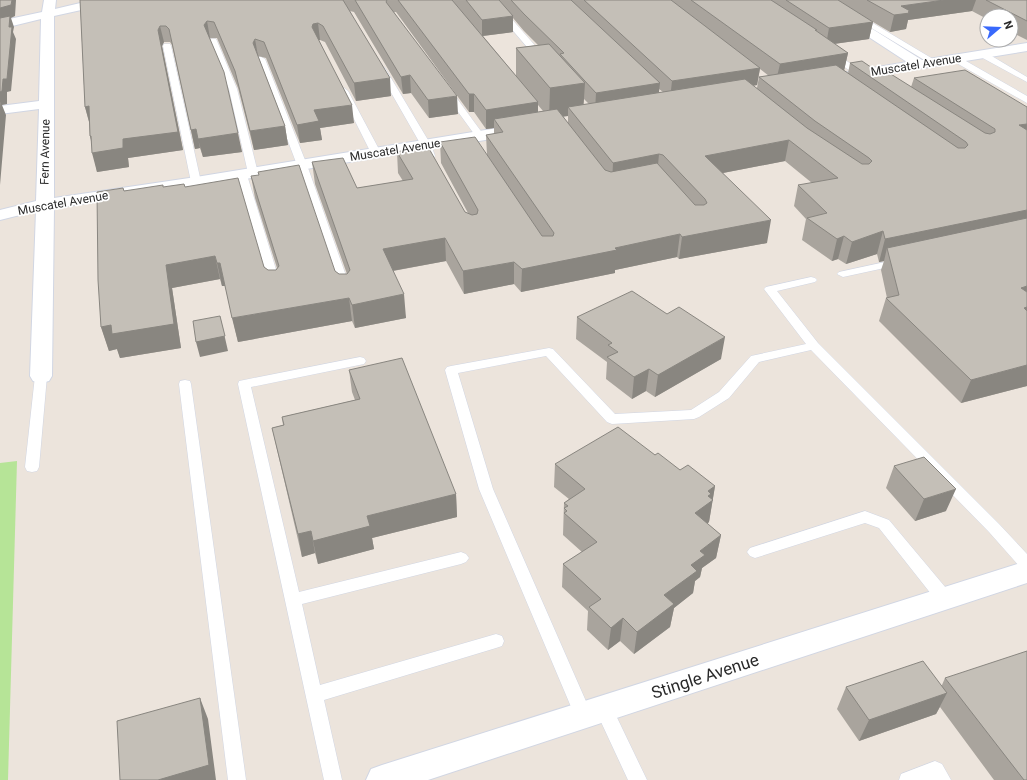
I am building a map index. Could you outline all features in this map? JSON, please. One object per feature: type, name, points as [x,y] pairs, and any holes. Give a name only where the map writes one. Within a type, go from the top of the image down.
[{"type":"street","points":[[0,25],[49,7],[110,0]]},
{"type":"street","points":[[818,0],[927,63]]},
{"type":"street","name":"Fern Avenue","points":[[40,376],[49,7]]},
{"type":"street","name":"Muscatel Avenue","points":[[833,79],[866,76],[927,63],[1027,47]]},
{"type":"street","points":[[0,110],[46,104]]},
{"type":"street","name":"Muscatel Avenue","points":[[0,216],[45,204],[248,174],[426,145],[475,141],[533,128]]},
{"type":"street","name":"Stingle Avenue","points":[[382,780],[1027,572]]},
{"type":"lane","points":[[491,0],[547,65]]},
{"type":"lane","points":[[830,0],[927,63]]},
{"type":"lane","points":[[213,41],[233,89],[248,174],[276,289]]},
{"type":"lane","points":[[167,46],[196,182]]},
{"type":"lane","points":[[824,49],[866,76]]},
{"type":"lane","points":[[982,54],[1027,80]]},
{"type":"lane","points":[[261,59],[302,165],[346,293]]},
{"type":"lane","points":[[376,59],[426,145],[434,163]]},
{"type":"lane","points":[[956,59],[1027,100]]},
{"type":"lane","points":[[341,84],[376,153]]},
{"type":"lane","points":[[443,85],[475,141]]},
{"type":"lane","points":[[843,274],[912,259]]},
{"type":"lane","points":[[811,280],[770,289],[814,346],[994,528],[1027,564]]},
{"type":"lane","points":[[638,780],[593,712],[486,489],[451,370],[549,352],[612,419],[694,414],[724,395],[755,358],[814,346]]},
{"type":"lane","points":[[333,780],[244,384],[360,361]]},
{"type":"lane","points":[[32,467],[40,376]]},
{"type":"lane","points":[[186,384],[237,780]]},
{"type":"lane","points":[[755,552],[865,517],[884,524],[945,599]]},
{"type":"lane","points":[[292,600],[461,558]]},
{"type":"lane","points":[[313,695],[496,641]]},
{"type":"lane","points":[[908,780],[935,770],[942,780]]},
{"type":"green space","points":[[17,461],[8,780],[0,780],[0,463]]},
{"type":"building","points":[[0,0],[12,0],[11,5],[0,8]]},
{"type":"building","points":[[80,0],[343,0],[390,78],[354,83],[323,26],[318,23],[313,24],[312,27],[352,105],[314,110],[319,121],[297,125],[264,42],[255,39],[253,43],[285,126],[250,131],[235,71],[214,22],[207,21],[204,25],[224,72],[238,133],[198,139],[196,129],[191,130],[169,29],[166,26],[160,26],[158,30],[178,132],[123,139],[123,148],[92,153],[89,106],[85,107]]},
{"type":"building","points":[[355,0],[387,0],[386,2],[457,96],[428,100],[410,75],[401,77]]},
{"type":"building","points":[[398,0],[452,0],[538,102],[486,110],[474,94],[469,94]]},
{"type":"building","points":[[466,0],[499,0],[513,16],[482,20]]},
{"type":"building","points":[[511,0],[571,0],[660,83],[596,93],[560,54],[564,53]]},
{"type":"building","points":[[584,0],[671,0],[760,68],[672,81]]},
{"type":"building","points":[[691,0],[771,0],[817,30],[815,30],[848,53],[780,64]]},
{"type":"building","points":[[786,0],[838,0],[873,22],[829,28]]},
{"type":"building","points":[[867,0],[944,0],[901,6],[910,11],[908,12],[910,13],[894,15]]},
{"type":"building","points":[[986,0],[1027,0],[1027,21],[1019,17],[1019,8],[1002,8]]},
{"type":"building","points":[[10,16],[9,27],[12,27],[7,79],[3,79],[2,91],[0,92],[0,18]]},
{"type":"building","points":[[549,44],[585,83],[550,88],[516,48]]},
{"type":"building","points":[[862,61],[878,72],[886,71],[985,133],[990,134],[995,132],[995,129],[914,78],[965,70],[1027,107],[1027,124],[1019,125],[1027,130],[1027,210],[885,239],[883,231],[852,242],[844,236],[837,239],[807,218],[827,213],[798,185],[838,178],[789,140],[705,156],[771,220],[682,237],[680,234],[615,248],[617,250],[522,269],[514,262],[463,271],[445,238],[383,249],[404,294],[352,305],[349,298],[232,318],[220,263],[217,263],[215,256],[166,265],[174,324],[112,334],[111,325],[101,327],[98,280],[97,192],[123,188],[124,191],[163,185],[163,187],[184,184],[185,187],[238,178],[264,267],[268,270],[276,270],[279,266],[251,176],[259,175],[258,172],[299,165],[335,271],[339,274],[347,274],[350,270],[312,162],[343,158],[357,188],[413,179],[397,152],[427,145],[465,212],[472,215],[477,214],[478,210],[440,142],[475,137],[542,236],[553,236],[554,233],[486,135],[503,132],[494,119],[557,109],[605,170],[611,172],[657,163],[695,205],[704,205],[707,203],[705,199],[663,155],[659,154],[613,163],[568,107],[745,79],[807,128],[862,164],[869,164],[872,161],[869,158],[815,121],[759,77],[836,65],[958,148],[965,148],[968,145],[966,142],[850,63]]},
{"type":"building","points":[[1027,218],[1027,286],[1021,288],[1027,292],[1027,307],[1024,308],[1027,311],[1027,365],[971,380],[886,298],[899,295],[887,248]]},
{"type":"building","points":[[632,291],[667,314],[679,307],[725,337],[658,375],[649,369],[634,377],[607,357],[618,352],[608,345],[612,343],[577,317]]},
{"type":"building","points":[[220,316],[225,336],[196,342],[193,321]]},
{"type":"building","points":[[402,358],[456,494],[367,516],[370,526],[313,541],[311,531],[298,534],[272,428],[284,425],[282,417],[360,399],[349,370]]},
{"type":"building","points":[[618,427],[655,455],[658,453],[680,470],[688,465],[715,486],[708,491],[711,494],[708,496],[713,500],[695,513],[721,535],[700,551],[705,555],[691,565],[697,571],[664,595],[674,604],[637,632],[623,618],[611,628],[589,607],[601,599],[563,564],[597,542],[564,513],[567,511],[564,508],[568,506],[564,503],[585,489],[555,464]]},
{"type":"building","points":[[924,457],[956,489],[924,499],[894,466]]},
{"type":"building","points":[[1027,651],[1027,780],[1024,780],[945,678]]},
{"type":"building","points":[[923,661],[947,693],[869,720],[846,687]]},
{"type":"building","points":[[200,698],[209,765],[158,780],[120,780],[117,721]]}]
